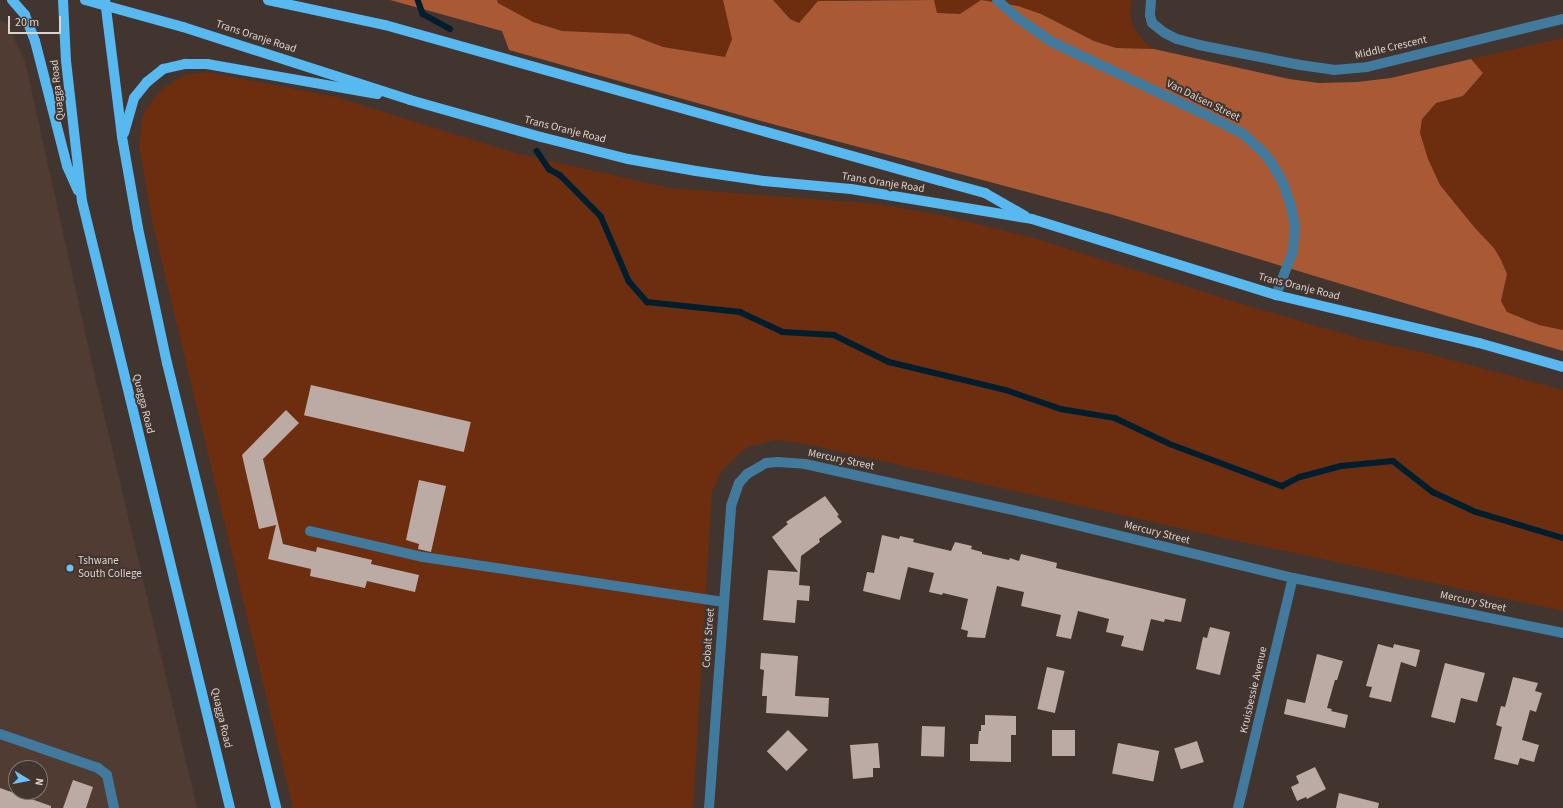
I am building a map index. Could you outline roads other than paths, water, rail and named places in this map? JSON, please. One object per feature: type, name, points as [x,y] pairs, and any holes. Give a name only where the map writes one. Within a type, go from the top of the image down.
[{"type":"main road","points":[[12,0],[25,16],[35,41],[67,166],[82,201]]},
{"type":"main road","name":"Quagga Road","points":[[63,0],[66,61],[82,201],[230,808]]},
{"type":"main road","name":"Trans Oranje Road","points":[[85,0],[106,3],[265,52],[410,100],[541,137],[628,158],[764,181],[851,189],[1032,220],[1276,296],[1479,342],[1563,367]]},
{"type":"main road","name":"Trans Oranje Road","points":[[268,0],[385,25],[985,193],[1032,220]]},
{"type":"main road","points":[[106,3],[122,137],[138,228],[167,363],[276,808]]},
{"type":"main road","points":[[122,137],[134,98],[147,82],[163,69],[185,64],[207,64],[410,100]]},
{"type":"street","name":"Van Dalsen Street","points":[[997,0],[1019,19],[1052,42],[1214,118],[1243,134],[1262,150],[1283,183],[1291,206],[1295,227],[1293,251],[1276,296]]},
{"type":"street","name":"Middle Crescent","points":[[1151,0],[1150,15],[1155,27],[1178,39],[1199,45],[1300,65],[1334,70],[1368,67],[1563,19]]},
{"type":"street","name":"Mercury Street","points":[[747,474],[766,463],[778,462],[805,464],[1035,515],[1293,578],[1563,633]]},
{"type":"street","name":"Cobalt Street","points":[[709,808],[731,506],[739,483],[747,474]]},
{"type":"street","points":[[310,531],[423,557],[550,578],[724,602]]},
{"type":"street","name":"Kruisbessie Avenue","points":[[1238,808],[1293,578]]},
{"type":"street","points":[[0,734],[98,768],[107,775],[114,808]]},
{"type":"waterway","points":[[418,0],[423,14],[450,29]]},
{"type":"waterway","points":[[537,151],[549,169],[560,175],[601,216],[629,281],[647,302],[740,312],[783,332],[834,335],[889,362],[1006,390],[1061,409],[1115,418],[1170,444],[1282,486],[1300,477],[1341,466],[1393,461],[1433,492],[1476,512],[1563,538]]},
{"type":"place","name":"Tshwane South College","points":[[70,568]]}]
